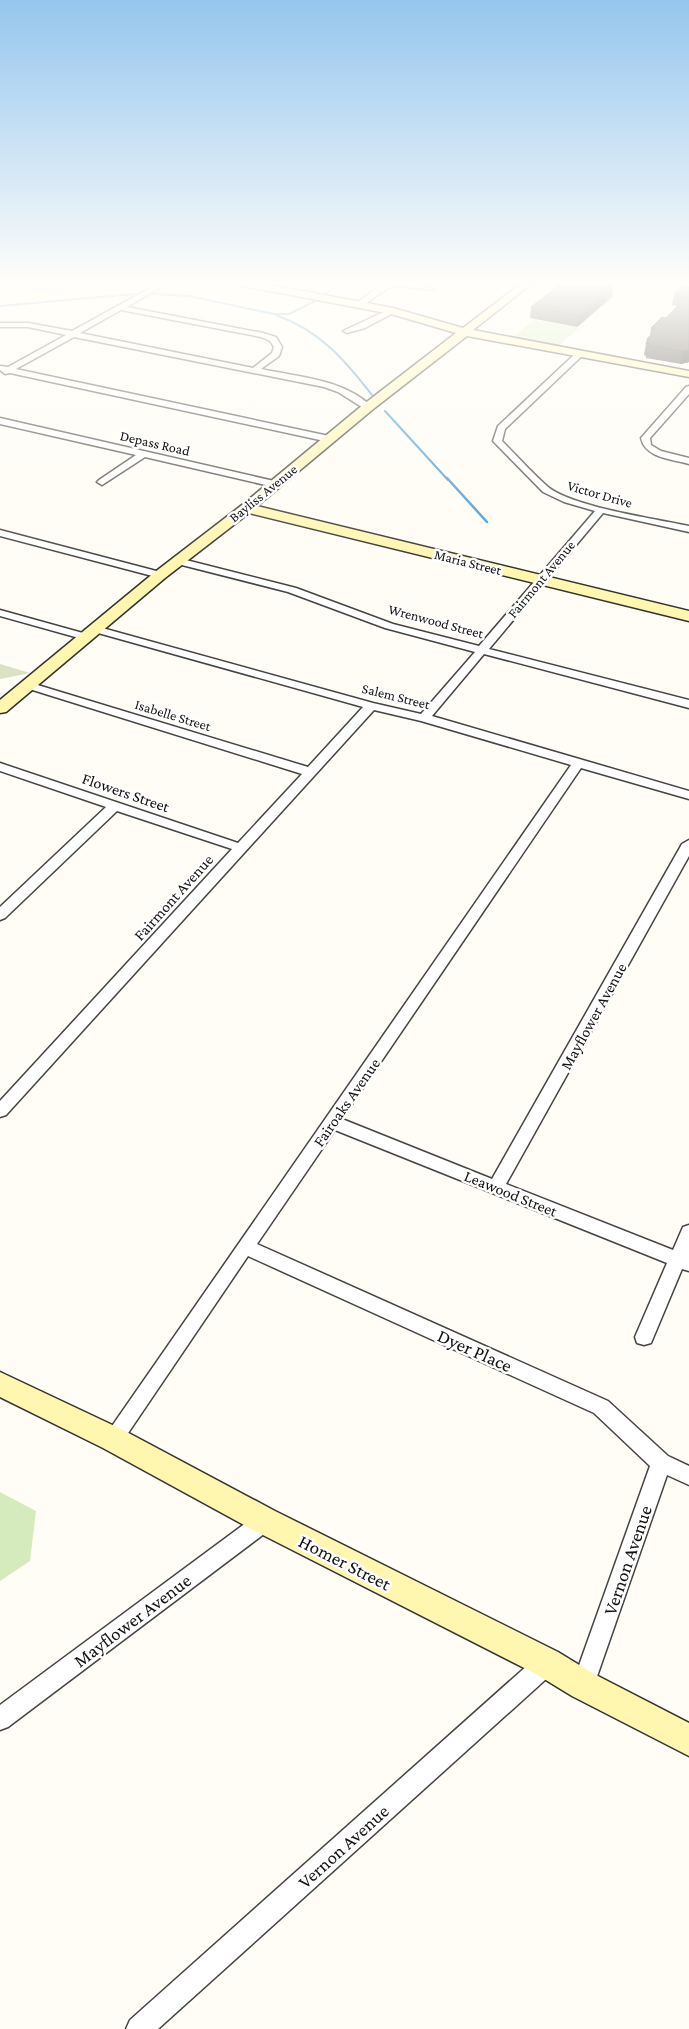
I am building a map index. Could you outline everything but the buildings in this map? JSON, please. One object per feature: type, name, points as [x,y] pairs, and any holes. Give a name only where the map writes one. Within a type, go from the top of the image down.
[{"type":"street","points":[[39,377],[329,440]]},
{"type":"street","points":[[284,377],[341,390],[368,407]]},
{"type":"street","name":"Bayliss Avenue","points":[[0,708],[160,575],[247,508],[407,377]]},
{"type":"street","name":"Victor Drive","points":[[555,377],[500,428],[497,442],[546,490],[567,500],[601,510],[689,529]]},
{"type":"street","points":[[689,389],[645,438],[647,446],[658,453],[689,461]]},
{"type":"street","name":"Depass Road","points":[[0,421],[274,484]]},
{"type":"street","points":[[102,482],[144,454]]},
{"type":"street","name":"Maria Street","points":[[247,508],[689,616]]},
{"type":"street","name":"Fairmont Avenue","points":[[424,718],[540,579],[601,510]]},
{"type":"street","points":[[0,533],[160,575]]},
{"type":"street","name":"Wrenwood Street","points":[[178,561],[292,590],[389,626],[689,704]]},
{"type":"street","name":"Salem Street","points":[[0,613],[91,633],[424,718],[689,795]]},
{"type":"street","name":"Isabelle Street","points":[[27,686],[310,772]]},
{"type":"street","name":"Fairmont Avenue","points":[[0,1111],[371,706]]},
{"type":"street","name":"Fairoaks Avenue","points":[[113,1439],[578,763]]},
{"type":"street","name":"Flowers Street","points":[[0,767],[241,848]]},
{"type":"street","points":[[0,915],[115,806]]},
{"type":"street","name":"Mayflower Avenue","points":[[496,1187],[689,844]]},
{"type":"street","name":"Leawood Street","points":[[332,1122],[683,1262]]},
{"type":"street","points":[[644,1337],[683,1262],[689,1232]]},
{"type":"street","name":"Dyer Place","points":[[245,1247],[601,1407],[661,1463],[689,1476]]},
{"type":"street","name":"Homer Street","points":[[0,1384],[113,1439],[265,1521],[546,1663],[583,1685],[689,1740]]},
{"type":"street","name":"Vernon Avenue","points":[[583,1685],[661,1463]]},
{"type":"street","name":"Mayflower Avenue","points":[[0,1719],[265,1521]]},
{"type":"street","name":"Vernon Avenue","points":[[140,2029],[546,1663]]},
{"type":"green space","points":[[0,664],[30,673],[0,679]]},
{"type":"green space","points":[[0,1492],[36,1511],[30,1561],[0,1581]]},
{"type":"waterway","points":[[357,377],[372,395]]},
{"type":"waterway","points":[[385,411],[448,480]]},
{"type":"waterway","points":[[447,478],[487,522]]}]
